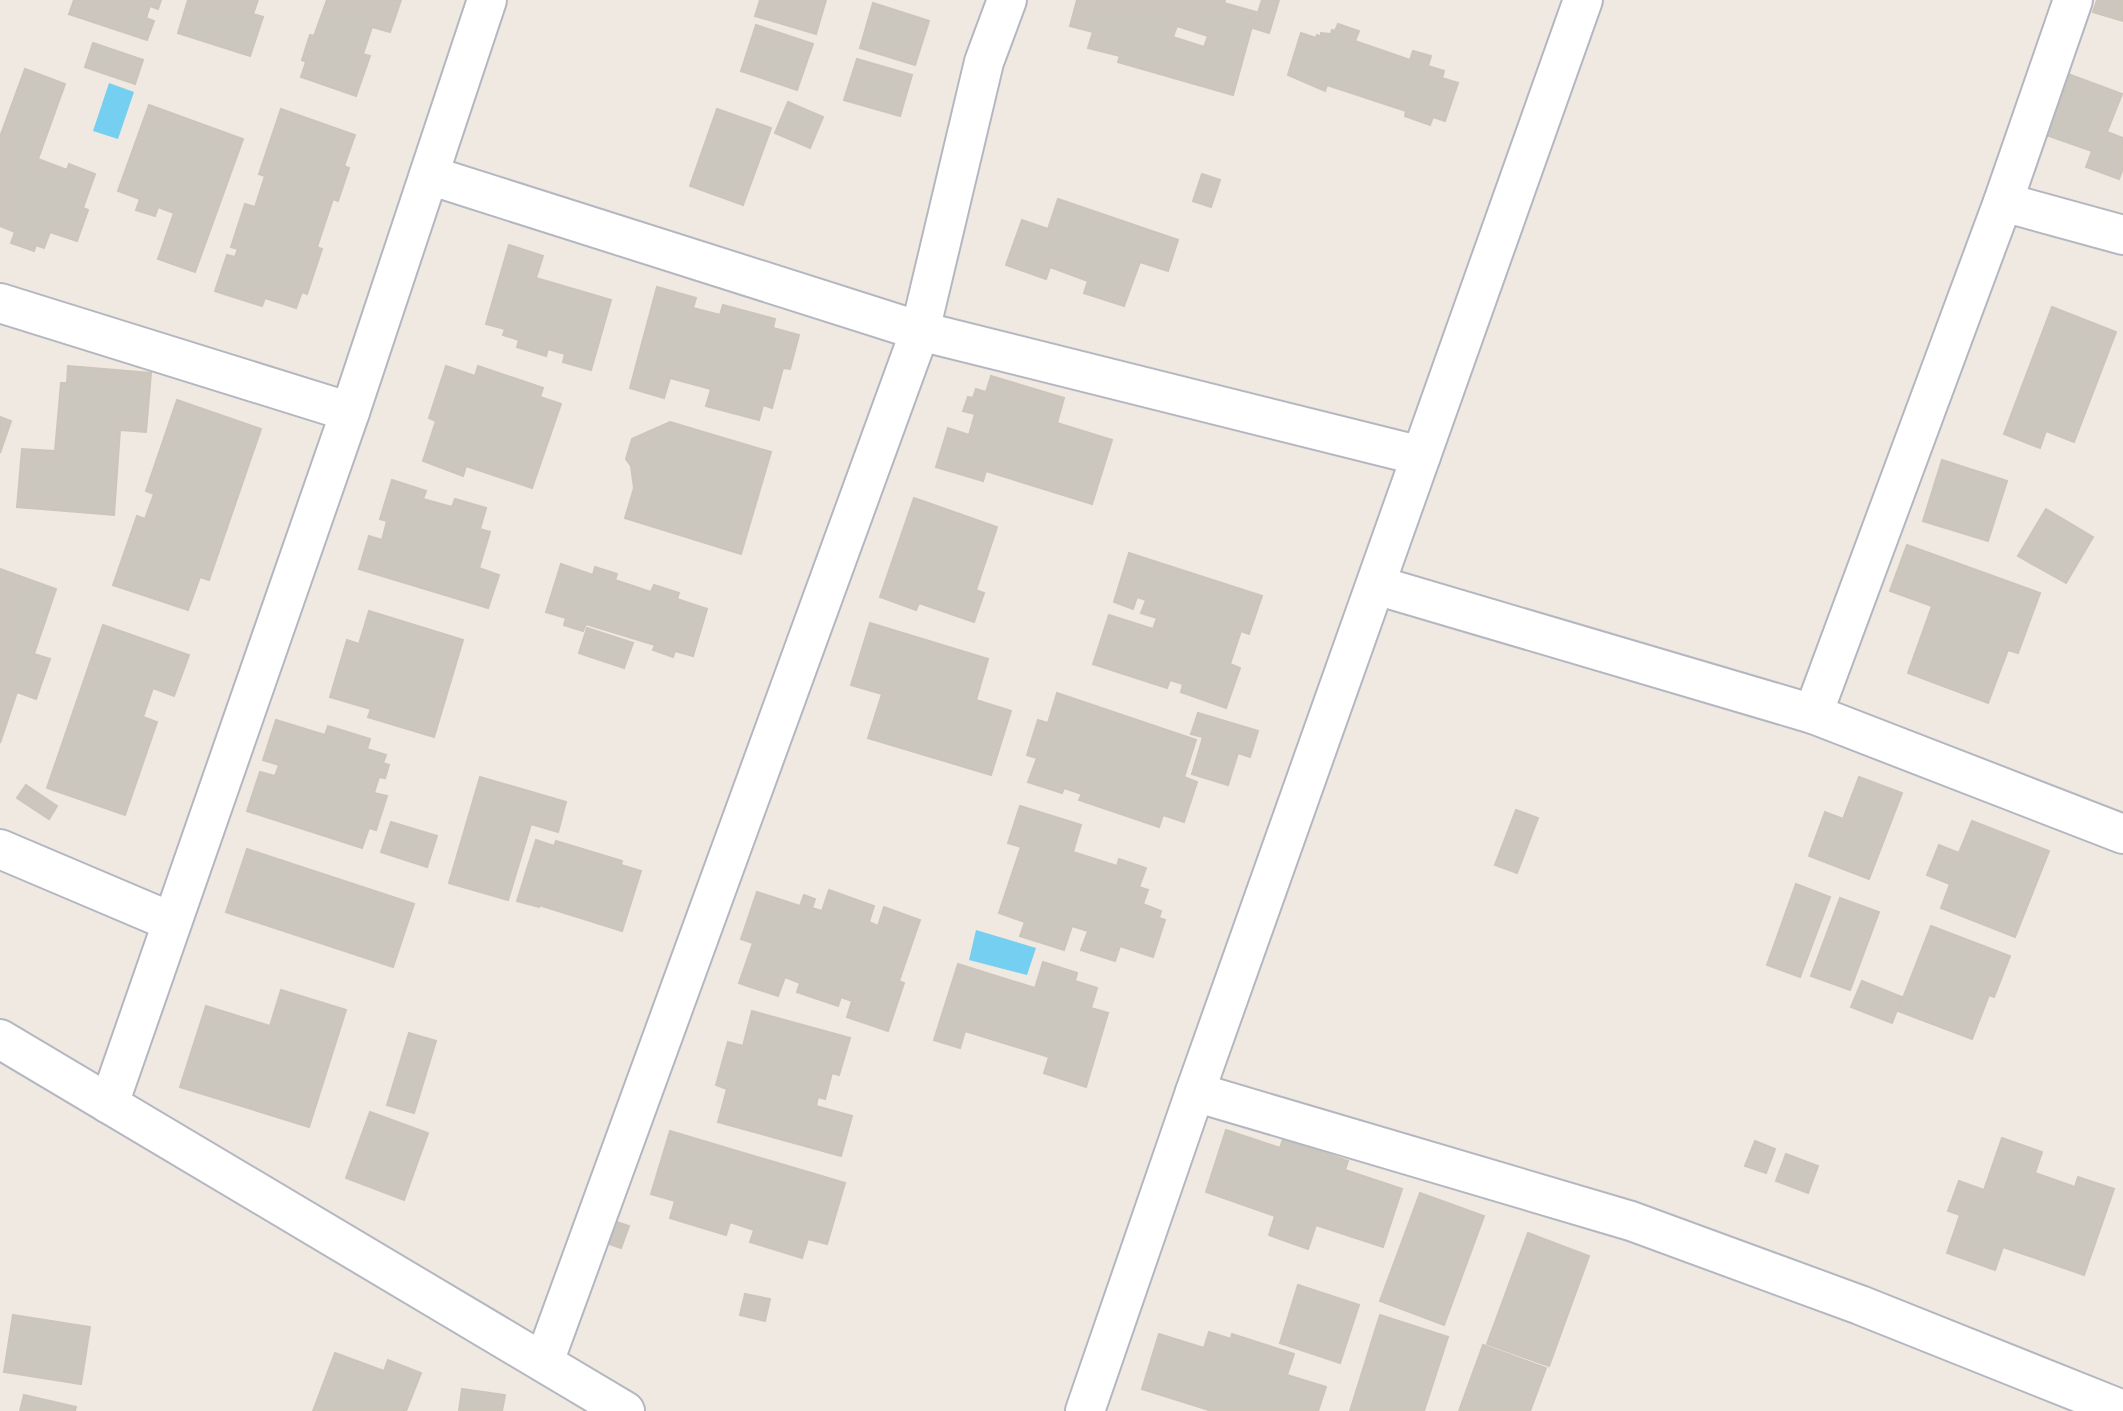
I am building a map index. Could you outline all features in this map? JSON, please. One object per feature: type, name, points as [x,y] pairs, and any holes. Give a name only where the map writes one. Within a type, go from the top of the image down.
[{"type":"street","points":[[109,1104],[350,412],[488,0]]},
{"type":"street","points":[[544,1362],[920,331],[984,62],[1007,0]]},
{"type":"street","points":[[1085,1411],[1195,1092],[1583,0]]},
{"type":"street","points":[[1813,714],[2003,202],[2073,0]]},
{"type":"street","points":[[429,175],[920,331],[1420,456]]},
{"type":"street","points":[[2003,202],[2123,236]]},
{"type":"street","points":[[0,303],[350,412]]},
{"type":"street","points":[[1376,584],[1813,714],[2123,834]]},
{"type":"street","points":[[0,849],[172,922]]},
{"type":"street","points":[[0,1039],[625,1411]]},
{"type":"street","points":[[1195,1092],[1631,1221],[1860,1305],[2123,1410]]},
{"type":"water","points":[[109,83],[134,92],[118,139],[93,131]]},
{"type":"water","points":[[976,930],[1036,948],[1027,975],[969,960]]},
{"type":"building","points":[[74,0],[161,0],[158,9],[150,6],[146,18],[154,21],[147,40],[69,14]]},
{"type":"building","points":[[188,0],[258,0],[253,14],[263,17],[250,56],[178,33]]},
{"type":"building","points":[[327,0],[401,0],[390,32],[372,27],[363,54],[370,56],[356,96],[301,77],[306,62],[302,60],[310,35],[314,36]]},
{"type":"building","points":[[760,0],[826,0],[816,34],[755,16]]},
{"type":"building","points":[[1077,0],[1225,0],[1224,3],[1256,12],[1233,95],[1118,62],[1120,56],[1088,48],[1093,32],[1070,26]],"holes":[[[1177,26],[1208,36],[1204,47],[1173,37]]]},
{"type":"building","points":[[1262,0],[1279,0],[1269,33],[1253,28]]},
{"type":"building","points":[[2097,0],[2123,0],[2123,21],[2093,12]]},
{"type":"building","points":[[873,3],[929,21],[915,65],[860,48]]},
{"type":"building","points":[[1338,24],[1359,31],[1355,41],[1410,60],[1413,51],[1431,56],[1428,66],[1444,71],[1442,78],[1458,83],[1445,121],[1433,117],[1430,125],[1405,116],[1406,111],[1327,85],[1325,91],[1288,75],[1301,33],[1321,37],[1321,33],[1331,34],[1332,30],[1335,31]]},
{"type":"building","points":[[756,25],[813,44],[797,90],[741,71]]},
{"type":"building","points":[[93,43],[143,60],[135,84],[85,67]]},
{"type":"building","points":[[857,59],[912,75],[900,116],[844,100]]},
{"type":"building","points":[[25,69],[65,84],[38,159],[67,170],[69,164],[95,174],[83,208],[88,210],[77,241],[50,232],[44,248],[36,245],[34,251],[11,243],[15,232],[0,226],[0,137]]},
{"type":"building","points":[[2068,74],[2122,94],[2107,132],[2123,138],[2123,168],[2119,179],[2086,167],[2092,151],[2046,135]]},
{"type":"building","points":[[788,102],[823,117],[810,148],[775,133]]},
{"type":"building","points":[[149,105],[243,139],[195,272],[158,259],[174,213],[158,207],[155,216],[136,210],[140,199],[118,191]]},
{"type":"building","points":[[281,109],[355,135],[344,166],[349,168],[338,201],[333,199],[317,247],[322,249],[307,294],[302,292],[296,308],[265,298],[262,306],[215,291],[227,255],[235,257],[238,249],[231,247],[245,204],[255,207],[265,176],[259,174]]},
{"type":"building","points":[[717,109],[771,128],[743,205],[690,186]]},
{"type":"building","points":[[1202,174],[1220,180],[1211,207],[1193,201]]},
{"type":"building","points":[[1058,199],[1178,240],[1168,271],[1140,262],[1124,306],[1084,293],[1088,281],[1050,267],[1046,279],[1006,265],[1022,220],[1048,229]]},
{"type":"building","points":[[509,245],[543,256],[536,278],[611,300],[591,370],[563,362],[565,354],[548,349],[546,356],[517,347],[519,340],[503,335],[505,329],[486,324]]},
{"type":"building","points":[[657,287],[696,298],[693,308],[720,315],[723,305],[775,319],[773,328],[799,335],[790,369],[783,368],[772,408],[763,405],[759,420],[706,406],[711,389],[670,378],[664,398],[630,388]]},
{"type":"building","points":[[2052,307],[2116,332],[2074,442],[2046,431],[2040,448],[2004,434]]},
{"type":"building","points":[[68,366],[151,373],[146,432],[120,430],[114,515],[17,507],[22,449],[55,451],[61,383],[67,383]]},
{"type":"building","points":[[446,366],[475,376],[478,366],[543,388],[540,397],[561,404],[532,488],[466,466],[463,476],[423,461],[436,421],[429,418]]},
{"type":"building","points":[[991,376],[1064,398],[1057,423],[1112,440],[1092,504],[986,471],[983,481],[936,467],[948,428],[969,435],[975,414],[963,411],[968,397],[973,398],[976,389],[986,392]]},
{"type":"building","points":[[177,400],[261,429],[209,580],[200,577],[188,610],[113,585],[137,516],[145,519],[154,494],[146,491]]},
{"type":"building","points":[[0,417],[11,421],[0,453]]},
{"type":"building","points":[[670,422],[771,452],[741,554],[625,518],[634,488],[631,466],[626,459],[632,439]]},
{"type":"building","points":[[1942,460],[2007,481],[1988,541],[1923,521]]},
{"type":"building","points":[[392,480],[426,491],[423,499],[452,507],[455,499],[486,508],[480,529],[490,532],[479,568],[499,575],[488,608],[359,569],[369,536],[382,540],[387,521],[380,519]]},
{"type":"building","points":[[914,498],[997,527],[976,590],[984,593],[974,622],[919,603],[916,610],[880,597]]},
{"type":"building","points":[[2046,509],[2093,537],[2066,583],[2018,556]]},
{"type":"building","points":[[1907,545],[2040,593],[2018,653],[2008,650],[1988,703],[1908,673],[1932,606],[1890,591]]},
{"type":"building","points":[[1129,553],[1262,596],[1249,634],[1241,631],[1230,664],[1240,668],[1226,708],[1181,692],[1183,684],[1170,680],[1167,688],[1093,664],[1109,615],[1153,629],[1157,618],[1141,613],[1146,600],[1137,597],[1133,609],[1114,602]]},
{"type":"building","points":[[561,564],[593,575],[595,567],[617,574],[615,580],[651,592],[654,585],[679,593],[677,599],[707,609],[693,656],[675,651],[673,657],[653,650],[655,645],[586,624],[583,631],[564,625],[566,618],[546,612]]},
{"type":"building","points":[[0,569],[56,589],[34,654],[50,659],[36,699],[17,692],[0,743]]},
{"type":"building","points":[[369,611],[463,640],[434,737],[368,717],[371,709],[330,697],[347,640],[359,644]]},
{"type":"building","points":[[870,623],[988,659],[976,700],[1011,711],[991,775],[868,738],[882,694],[851,685]]},
{"type":"building","points":[[103,625],[189,655],[174,696],[153,688],[143,717],[157,722],[125,815],[47,788]]},
{"type":"building","points":[[587,628],[633,643],[624,668],[579,653]]},
{"type":"building","points":[[1057,693],[1196,740],[1184,777],[1197,782],[1184,822],[1163,815],[1159,827],[1079,800],[1082,794],[1064,788],[1062,793],[1028,782],[1037,758],[1027,755],[1038,720],[1048,723]]},
{"type":"building","points":[[1198,713],[1258,731],[1250,757],[1238,753],[1228,785],[1192,774],[1203,737],[1191,734]]},
{"type":"building","points":[[276,720],[325,735],[328,726],[370,739],[367,749],[386,755],[383,763],[389,765],[385,778],[379,777],[374,793],[387,796],[376,830],[369,828],[362,848],[247,811],[260,772],[275,776],[279,765],[263,760]]},
{"type":"building","points":[[480,777],[566,802],[558,832],[531,824],[508,900],[449,883]]},
{"type":"building","points":[[1859,777],[1902,793],[1869,879],[1809,856],[1825,812],[1843,819]]},
{"type":"building","points":[[26,785],[57,806],[49,819],[17,798]]},
{"type":"building","points":[[1020,806],[1081,825],[1073,852],[1117,866],[1119,859],[1146,868],[1139,887],[1148,890],[1143,904],[1161,911],[1159,918],[1165,920],[1153,957],[1120,946],[1115,961],[1081,950],[1088,931],[1072,926],[1064,950],[1020,936],[1025,922],[999,913],[1021,847],[1008,843]]},
{"type":"building","points":[[1516,810],[1538,818],[1517,873],[1495,865]]},
{"type":"building","points":[[1972,821],[2049,851],[2015,937],[1941,908],[1950,884],[1927,875],[1939,845],[1959,853]]},
{"type":"building","points":[[391,822],[437,836],[427,867],[381,852]]},
{"type":"building","points":[[536,840],[554,846],[556,841],[622,861],[621,865],[641,871],[622,931],[539,905],[517,901]]},
{"type":"building","points":[[247,849],[414,904],[393,967],[226,912]]},
{"type":"building","points":[[1796,884],[1830,897],[1800,977],[1767,965]]},
{"type":"building","points":[[829,890],[874,906],[869,922],[878,926],[884,907],[920,920],[899,981],[904,983],[888,1031],[847,1017],[852,1001],[841,997],[838,1006],[797,992],[800,983],[785,977],[778,996],[739,983],[753,943],[741,939],[757,892],[800,906],[804,895],[815,899],[812,908],[822,911]]},
{"type":"building","points":[[1840,898],[1879,912],[1850,990],[1811,976]]},
{"type":"building","points":[[1931,926],[2010,956],[1994,997],[1989,995],[1972,1039],[1898,1011]]},
{"type":"building","points":[[1043,962],[1077,973],[1075,981],[1097,988],[1091,1008],[1108,1013],[1086,1087],[1044,1073],[1049,1057],[965,1031],[960,1048],[934,1040],[958,964],[1035,988]]},
{"type":"building","points":[[1862,981],[1902,997],[1892,1023],[1851,1007]]},
{"type":"building","points":[[281,990],[346,1010],[309,1127],[180,1087],[206,1006],[270,1026]]},
{"type":"building","points":[[752,1011],[850,1038],[839,1075],[832,1073],[825,1099],[818,1097],[816,1106],[852,1116],[841,1156],[718,1122],[727,1089],[716,1085],[728,1042],[743,1046]]},
{"type":"building","points":[[409,1033],[436,1041],[414,1113],[387,1105]]},
{"type":"building","points":[[370,1112],[428,1133],[404,1200],[346,1178]]},
{"type":"building","points":[[1226,1130],[1280,1148],[1283,1139],[1348,1161],[1345,1170],[1402,1189],[1383,1247],[1316,1225],[1308,1249],[1269,1235],[1275,1216],[1206,1192]]},
{"type":"building","points":[[670,1131],[845,1183],[827,1244],[808,1239],[802,1258],[750,1242],[754,1230],[730,1222],[726,1235],[670,1218],[675,1201],[651,1194]]},
{"type":"building","points":[[2002,1138],[2042,1152],[2035,1173],[2075,1187],[2078,1177],[2114,1189],[2084,1275],[2003,1247],[1995,1270],[1947,1253],[1960,1215],[1948,1211],[1959,1181],[1984,1190]]},
{"type":"building","points":[[1755,1141],[1775,1149],[1766,1173],[1745,1166]]},
{"type":"building","points":[[1786,1154],[1818,1166],[1808,1193],[1776,1181]]},
{"type":"building","points":[[1420,1193],[1484,1216],[1444,1325],[1380,1301]]},
{"type":"building","points":[[605,1218],[629,1226],[621,1248],[597,1240]]},
{"type":"building","points":[[1528,1233],[1589,1256],[1549,1366],[1487,1344]]},
{"type":"building","points":[[1298,1285],[1359,1305],[1340,1363],[1280,1343]]},
{"type":"building","points":[[745,1294],[770,1299],[765,1321],[740,1315]]},
{"type":"building","points":[[13,1315],[90,1327],[81,1384],[4,1372]]},
{"type":"building","points":[[1380,1315],[1448,1337],[1424,1411],[1350,1411]]},
{"type":"building","points":[[1209,1332],[1231,1339],[1232,1334],[1294,1354],[1287,1375],[1326,1387],[1318,1411],[1212,1411],[1142,1389],[1159,1334],[1204,1348]]},
{"type":"building","points":[[1483,1345],[1546,1368],[1530,1411],[1459,1411]]},
{"type":"building","points":[[335,1353],[384,1371],[388,1360],[421,1373],[406,1411],[313,1411]]},
{"type":"building","points":[[462,1389],[505,1395],[502,1411],[459,1411]]},
{"type":"building","points":[[24,1395],[76,1407],[75,1411],[20,1411]]}]
